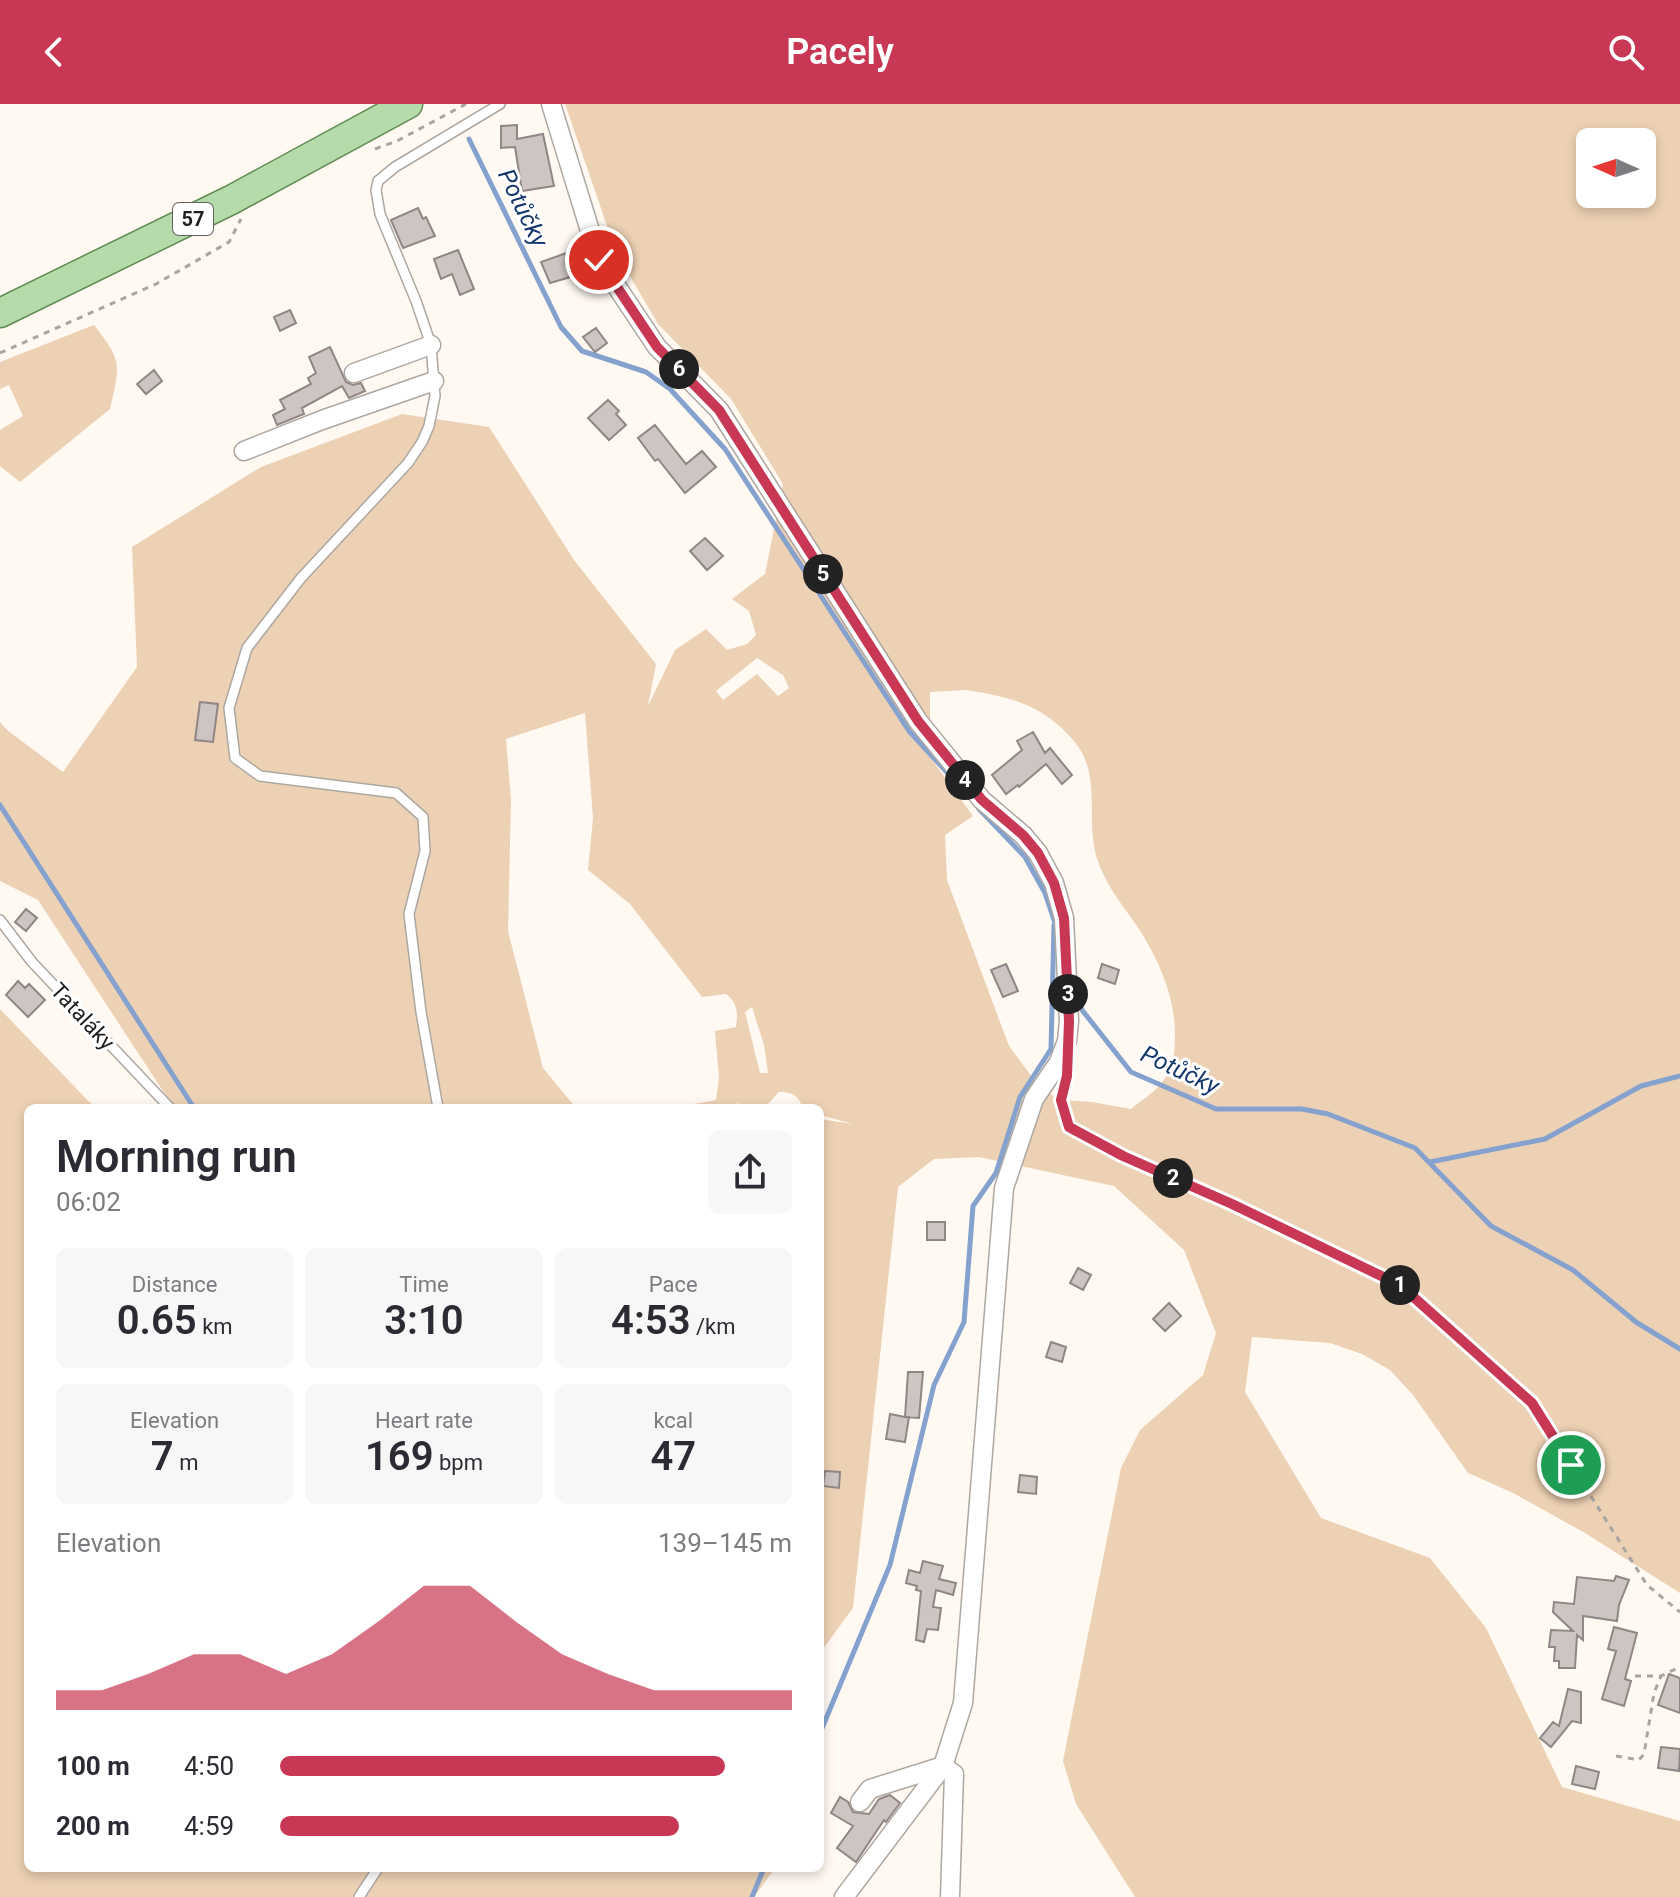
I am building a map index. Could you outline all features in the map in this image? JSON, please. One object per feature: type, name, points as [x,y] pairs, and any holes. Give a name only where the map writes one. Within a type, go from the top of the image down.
[{"type":"main road","name":"57","points":[[0,313],[231,200],[408,104]]},
{"type":"street","points":[[551,104],[590,235],[606,274],[657,347],[719,410],[918,721],[982,800],[1023,835],[1038,853],[1054,883],[1064,918],[1067,1041],[1059,1062],[1034,1099],[1004,1188],[963,1703],[943,1766],[844,1897]]},
{"type":"street","points":[[354,373],[431,345]]},
{"type":"street","points":[[244,451],[434,381]]},
{"type":"street","points":[[860,1802],[870,1789],[943,1766]]},
{"type":"street","points":[[943,1766],[954,1774],[950,1897]]},
{"type":"lane","points":[[437,1104],[421,1012],[409,914],[425,851],[423,817],[396,793],[260,776],[235,758],[229,708],[247,648],[301,578],[399,474],[422,442],[432,411],[434,381],[431,345],[380,214],[376,190],[378,181],[385,173],[500,104]]},
{"type":"lane","name":"Tataláky","points":[[0,920],[32,962],[166,1104]]},
{"type":"lane","points":[[359,1897],[375,1872]]},
{"type":"path","points":[[372,150],[397,141],[466,104]]},
{"type":"path","points":[[0,353],[156,284],[229,242],[241,219]]},
{"type":"path","points":[[1067,1076],[1061,1100],[1069,1127],[1123,1156],[1232,1204],[1400,1285],[1532,1403],[1647,1585],[1680,1612]]},
{"type":"path","points":[[1635,1676],[1661,1676],[1680,1667]]},
{"type":"path","points":[[1616,1756],[1639,1760],[1644,1754],[1654,1693],[1661,1676]]},
{"type":"shaded area","points":[[565,104],[1680,104],[1680,1593],[1585,1533],[1513,1493],[1468,1473],[1413,1395],[1390,1370],[1362,1354],[1330,1343],[1252,1337],[1245,1392],[1321,1518],[1430,1558],[1486,1628],[1562,1787],[1680,1821],[1680,1897],[1135,1897],[1076,1804],[1063,1761],[1121,1468],[1140,1430],[1203,1375],[1216,1333],[1184,1250],[1114,1186],[979,1157],[934,1159],[898,1187],[853,1608],[824,1648],[824,1120],[853,1124],[824,1116],[824,1104],[801,1104],[797,1097],[784,1092],[779,1092],[768,1104],[694,1104],[716,1100],[719,1078],[715,1031],[736,1027],[736,1009],[726,994],[702,997],[630,904],[588,870],[593,818],[585,713],[506,739],[511,800],[508,931],[543,1068],[573,1104],[171,1104],[38,900],[0,881],[0,722],[63,772],[137,667],[132,547],[261,467],[402,414],[489,427],[574,560],[656,664],[648,706],[675,650],[706,629],[727,650],[747,644],[756,635],[749,611],[732,599],[765,574],[783,484],[731,399],[658,324],[616,252]],"holes":[[[757,658],[783,675],[789,688],[778,696],[757,674],[723,700],[716,691]],[[966,690],[1025,705],[1050,719],[1074,741],[1083,755],[1091,785],[1093,833],[1099,864],[1111,889],[1145,938],[1169,992],[1175,1034],[1170,1068],[1157,1088],[1131,1109],[1061,1100],[1041,1089],[1009,1046],[947,880],[945,835],[973,816],[930,757],[930,692]],[[752,1007],[764,1045],[768,1073],[760,1073],[745,1012]]]},
{"type":"shaded area","points":[[94,325],[110,347],[117,364],[110,409],[20,482],[0,466],[0,430],[23,416],[9,385],[0,389],[0,362]]},
{"type":"shaded area","points":[[0,1009],[91,1104],[24,1104],[24,1872],[772,1872],[754,1897],[0,1897]]},
{"type":"building","points":[[517,125],[517,139],[543,134],[554,186],[522,191],[515,147],[501,148],[501,126]]},
{"type":"building","points":[[418,208],[435,236],[403,248],[391,220]]},
{"type":"building","points":[[458,250],[474,289],[460,295],[452,274],[441,279],[434,259]]},
{"type":"building","points":[[575,250],[584,273],[550,283],[541,262]]},
{"type":"building","points":[[290,310],[296,323],[280,331],[274,317]]},
{"type":"building","points":[[596,328],[607,343],[595,352],[583,337]]},
{"type":"building","points":[[330,347],[346,382],[353,385],[361,383],[365,391],[349,398],[342,386],[302,408],[304,414],[277,425],[273,415],[285,409],[280,400],[311,384],[308,378],[316,373],[309,357]]},
{"type":"building","points":[[154,370],[162,381],[146,394],[137,384]]},
{"type":"building","points":[[608,400],[619,411],[616,414],[626,425],[609,440],[588,418]]},
{"type":"building","points":[[655,425],[686,464],[702,451],[716,467],[685,493],[638,438]]},
{"type":"building","points":[[705,538],[723,556],[707,570],[690,551]]},
{"type":"building","points":[[200,702],[218,704],[213,742],[195,740]]},
{"type":"building","points":[[1033,732],[1045,753],[1050,748],[1072,775],[1062,784],[1046,764],[1006,794],[992,775],[1022,750],[1017,741]]},
{"type":"building","points":[[26,909],[37,918],[26,931],[15,922]]},
{"type":"building","points":[[1006,964],[1018,991],[1003,997],[991,970]]},
{"type":"building","points":[[1102,964],[1119,970],[1115,984],[1098,978]]},
{"type":"building","points":[[18,981],[25,988],[29,984],[45,1000],[28,1017],[6,995]]},
{"type":"building","points":[[927,1222],[945,1222],[945,1240],[927,1240]]},
{"type":"building","points":[[1078,1268],[1091,1275],[1083,1290],[1070,1283]]},
{"type":"building","points":[[1169,1303],[1181,1316],[1165,1331],[1153,1319]]},
{"type":"building","points":[[1051,1342],[1066,1347],[1062,1362],[1046,1357]]},
{"type":"building","points":[[908,1372],[923,1372],[919,1418],[909,1417],[905,1442],[886,1439],[890,1414],[905,1417]]},
{"type":"building","points":[[825,1471],[840,1472],[839,1488],[824,1486]]},
{"type":"building","points":[[1020,1475],[1037,1477],[1036,1494],[1018,1492]]},
{"type":"building","points":[[923,1561],[943,1566],[939,1579],[956,1583],[953,1595],[936,1590],[933,1607],[941,1608],[938,1630],[927,1629],[924,1642],[916,1640],[921,1591],[916,1590],[917,1586],[906,1583],[909,1570],[920,1573]]},
{"type":"building","points":[[1616,1576],[1629,1580],[1619,1605],[1617,1621],[1583,1616],[1583,1640],[1577,1635],[1575,1668],[1559,1668],[1559,1661],[1554,1661],[1555,1647],[1549,1647],[1551,1630],[1573,1631],[1553,1612],[1554,1602],[1574,1604],[1577,1577],[1614,1581]]},
{"type":"building","points":[[1614,1627],[1637,1633],[1625,1679],[1631,1681],[1624,1706],[1602,1699],[1616,1651],[1608,1649]]},
{"type":"building","points":[[1669,1674],[1680,1678],[1680,1713],[1658,1705]]},
{"type":"building","points":[[1568,1689],[1581,1692],[1581,1723],[1572,1721],[1551,1747],[1540,1738],[1553,1722],[1559,1726]]},
{"type":"building","points":[[1661,1747],[1680,1749],[1679,1771],[1658,1768]]},
{"type":"building","points":[[1576,1766],[1599,1772],[1595,1789],[1572,1784]]},
{"type":"building","points":[[890,1795],[900,1803],[886,1822],[884,1820],[856,1862],[837,1848],[853,1826],[831,1813],[840,1797],[848,1802],[853,1812],[869,1814],[879,1799]]},
{"type":"waterway","name":"Potůčky","points":[[469,139],[561,327],[582,351],[646,372],[670,389],[725,449],[909,731],[965,792]]},
{"type":"waterway","points":[[0,805],[191,1104]]},
{"type":"waterway","name":"Potůčky","points":[[979,809],[1025,857],[1045,893],[1057,929]]},
{"type":"waterway","points":[[824,1723],[890,1565],[934,1385],[964,1322],[973,1206],[996,1173],[1020,1097],[1051,1049],[1054,925]]},
{"type":"waterway","name":"Potůčky","points":[[1076,989],[1082,1010],[1131,1072],[1216,1109],[1302,1109],[1328,1114],[1415,1148],[1491,1226],[1573,1270],[1636,1322],[1680,1349]]},
{"type":"waterway","points":[[1430,1162],[1545,1139],[1641,1086],[1680,1076]]},
{"type":"waterway","points":[[752,1897],[762,1872]]},
{"type":"route","points":[[599,260],[657,347],[719,410],[918,721],[982,800],[1023,835],[1038,853],[1054,883],[1064,918],[1069,1021],[1067,1076],[1061,1100],[1069,1127],[1123,1156],[1232,1204],[1400,1285],[1532,1403],[1571,1465]]}]
